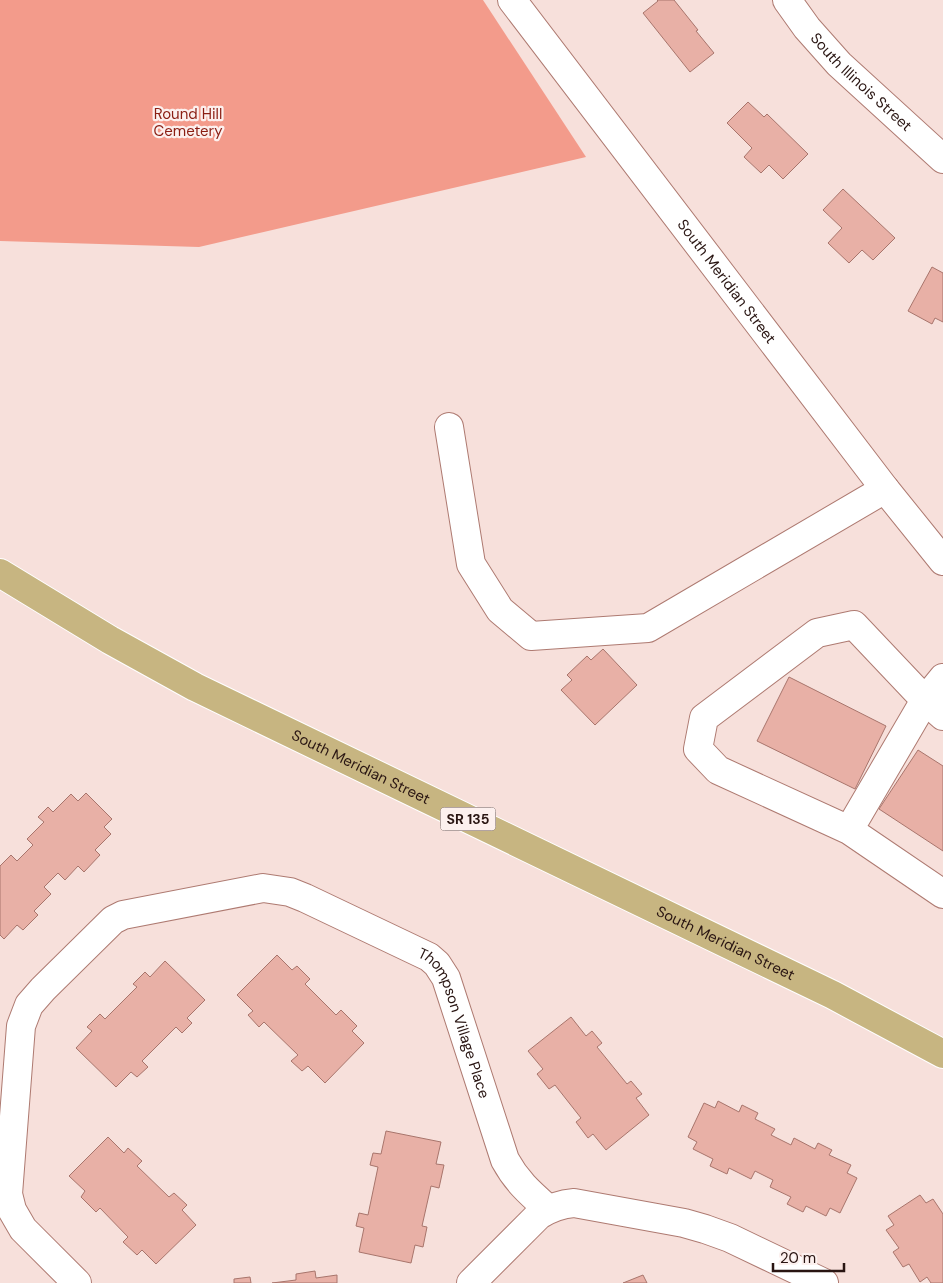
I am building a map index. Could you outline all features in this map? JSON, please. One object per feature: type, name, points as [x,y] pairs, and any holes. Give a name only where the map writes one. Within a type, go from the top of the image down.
[{"type":"main road","name":"South Meridian Street","points":[[0,573],[110,640],[195,687],[833,995],[943,1053]]},
{"type":"street","name":"South Meridian Street","points":[[512,0],[885,489],[943,561]]},
{"type":"street","name":"South Illinois Street","points":[[787,0],[807,28],[840,64],[943,159]]},
{"type":"street","points":[[449,427],[470,564],[500,610],[531,636],[648,628],[885,489]]},
{"type":"street","points":[[934,708],[854,625],[817,633],[704,718],[698,750],[718,770],[848,830],[943,894]]},
{"type":"street","points":[[848,830],[934,708],[943,678]]},
{"type":"street","name":"Thompson Village Place","points":[[77,1283],[23,1229],[12,1210],[8,1194],[21,1026],[29,1005],[113,920],[123,915],[263,888],[290,892],[305,898],[429,957],[437,964],[446,978],[505,1160],[524,1187],[548,1209]]},
{"type":"street","points":[[471,1283],[539,1215],[548,1209],[574,1203],[705,1228],[824,1283]]},
{"type":"green space","name":"Round Hill Cemetery","points":[[0,0],[483,0],[586,157],[199,247],[0,241]]},
{"type":"building","points":[[657,0],[674,0],[714,53],[690,72],[643,13]]},
{"type":"building","points":[[748,102],[764,117],[767,114],[808,154],[783,179],[769,165],[761,173],[744,157],[752,148],[727,123]]},
{"type":"building","points":[[843,189],[895,238],[873,260],[862,250],[849,263],[828,243],[842,228],[823,210]]},
{"type":"building","points":[[932,267],[943,273],[943,322],[935,318],[932,324],[908,311]]},
{"type":"building","points":[[603,649],[637,685],[595,725],[561,690],[572,680],[567,675],[587,656],[591,660]]},
{"type":"building","points":[[789,677],[886,726],[855,789],[757,741]]},
{"type":"building","points":[[918,750],[943,766],[943,851],[879,809]]},
{"type":"building","points":[[86,793],[112,819],[104,827],[111,834],[95,850],[100,855],[84,872],[78,866],[65,880],[58,873],[44,887],[51,894],[34,911],[38,915],[23,930],[17,925],[4,939],[0,935],[0,866],[11,855],[17,861],[33,845],[27,839],[44,822],[38,817],[48,807],[53,812],[71,794],[78,801]]},
{"type":"building","points":[[277,955],[292,970],[297,966],[310,979],[305,984],[336,1015],[341,1010],[357,1026],[352,1031],[364,1043],[325,1083],[308,1066],[302,1071],[291,1061],[298,1055],[264,1022],[259,1027],[248,1015],[253,1011],[237,995]]},
{"type":"building","points":[[165,961],[205,1000],[187,1018],[192,1023],[182,1033],[176,1027],[142,1061],[148,1067],[137,1077],[131,1072],[116,1087],[76,1048],[92,1031],[87,1027],[100,1014],[105,1019],[137,987],[133,984],[145,972],[150,977]]},
{"type":"building","points":[[571,1017],[586,1036],[592,1031],[602,1043],[597,1047],[627,1084],[631,1081],[642,1094],[636,1098],[649,1115],[606,1150],[593,1134],[588,1138],[576,1122],[581,1118],[555,1085],[549,1089],[537,1074],[543,1069],[528,1051]]},
{"type":"building","points":[[718,1101],[739,1112],[742,1105],[758,1113],[755,1119],[775,1129],[771,1135],[791,1145],[794,1138],[815,1149],[818,1143],[832,1150],[829,1155],[851,1165],[847,1173],[857,1178],[840,1213],[830,1208],[826,1216],[806,1206],[803,1212],[787,1204],[791,1197],[770,1187],[773,1180],[755,1171],[751,1179],[729,1168],[727,1174],[710,1166],[713,1159],[693,1149],[697,1142],[688,1137],[704,1103],[715,1108]]},
{"type":"building","points":[[386,1131],[441,1142],[436,1164],[444,1165],[439,1188],[431,1186],[422,1226],[427,1227],[423,1247],[415,1245],[411,1263],[359,1252],[364,1228],[356,1226],[359,1213],[368,1215],[378,1167],[370,1165],[373,1153],[381,1154]]},
{"type":"building","points":[[108,1137],[124,1153],[128,1148],[142,1161],[137,1166],[169,1197],[174,1193],[187,1205],[182,1210],[196,1225],[156,1264],[142,1250],[137,1255],[123,1242],[128,1237],[100,1208],[96,1212],[81,1197],[85,1191],[69,1176]]},
{"type":"building","points":[[920,1195],[926,1203],[933,1199],[943,1214],[943,1283],[931,1283],[927,1277],[920,1282],[909,1264],[903,1267],[893,1252],[899,1248],[886,1230],[894,1225],[888,1216]]},
{"type":"building","points":[[315,1271],[316,1278],[337,1275],[337,1283],[272,1283],[296,1280],[296,1274]]},
{"type":"building","points":[[643,1275],[647,1283],[623,1283]]},
{"type":"building","points":[[250,1277],[251,1283],[234,1283],[234,1279]]}]
